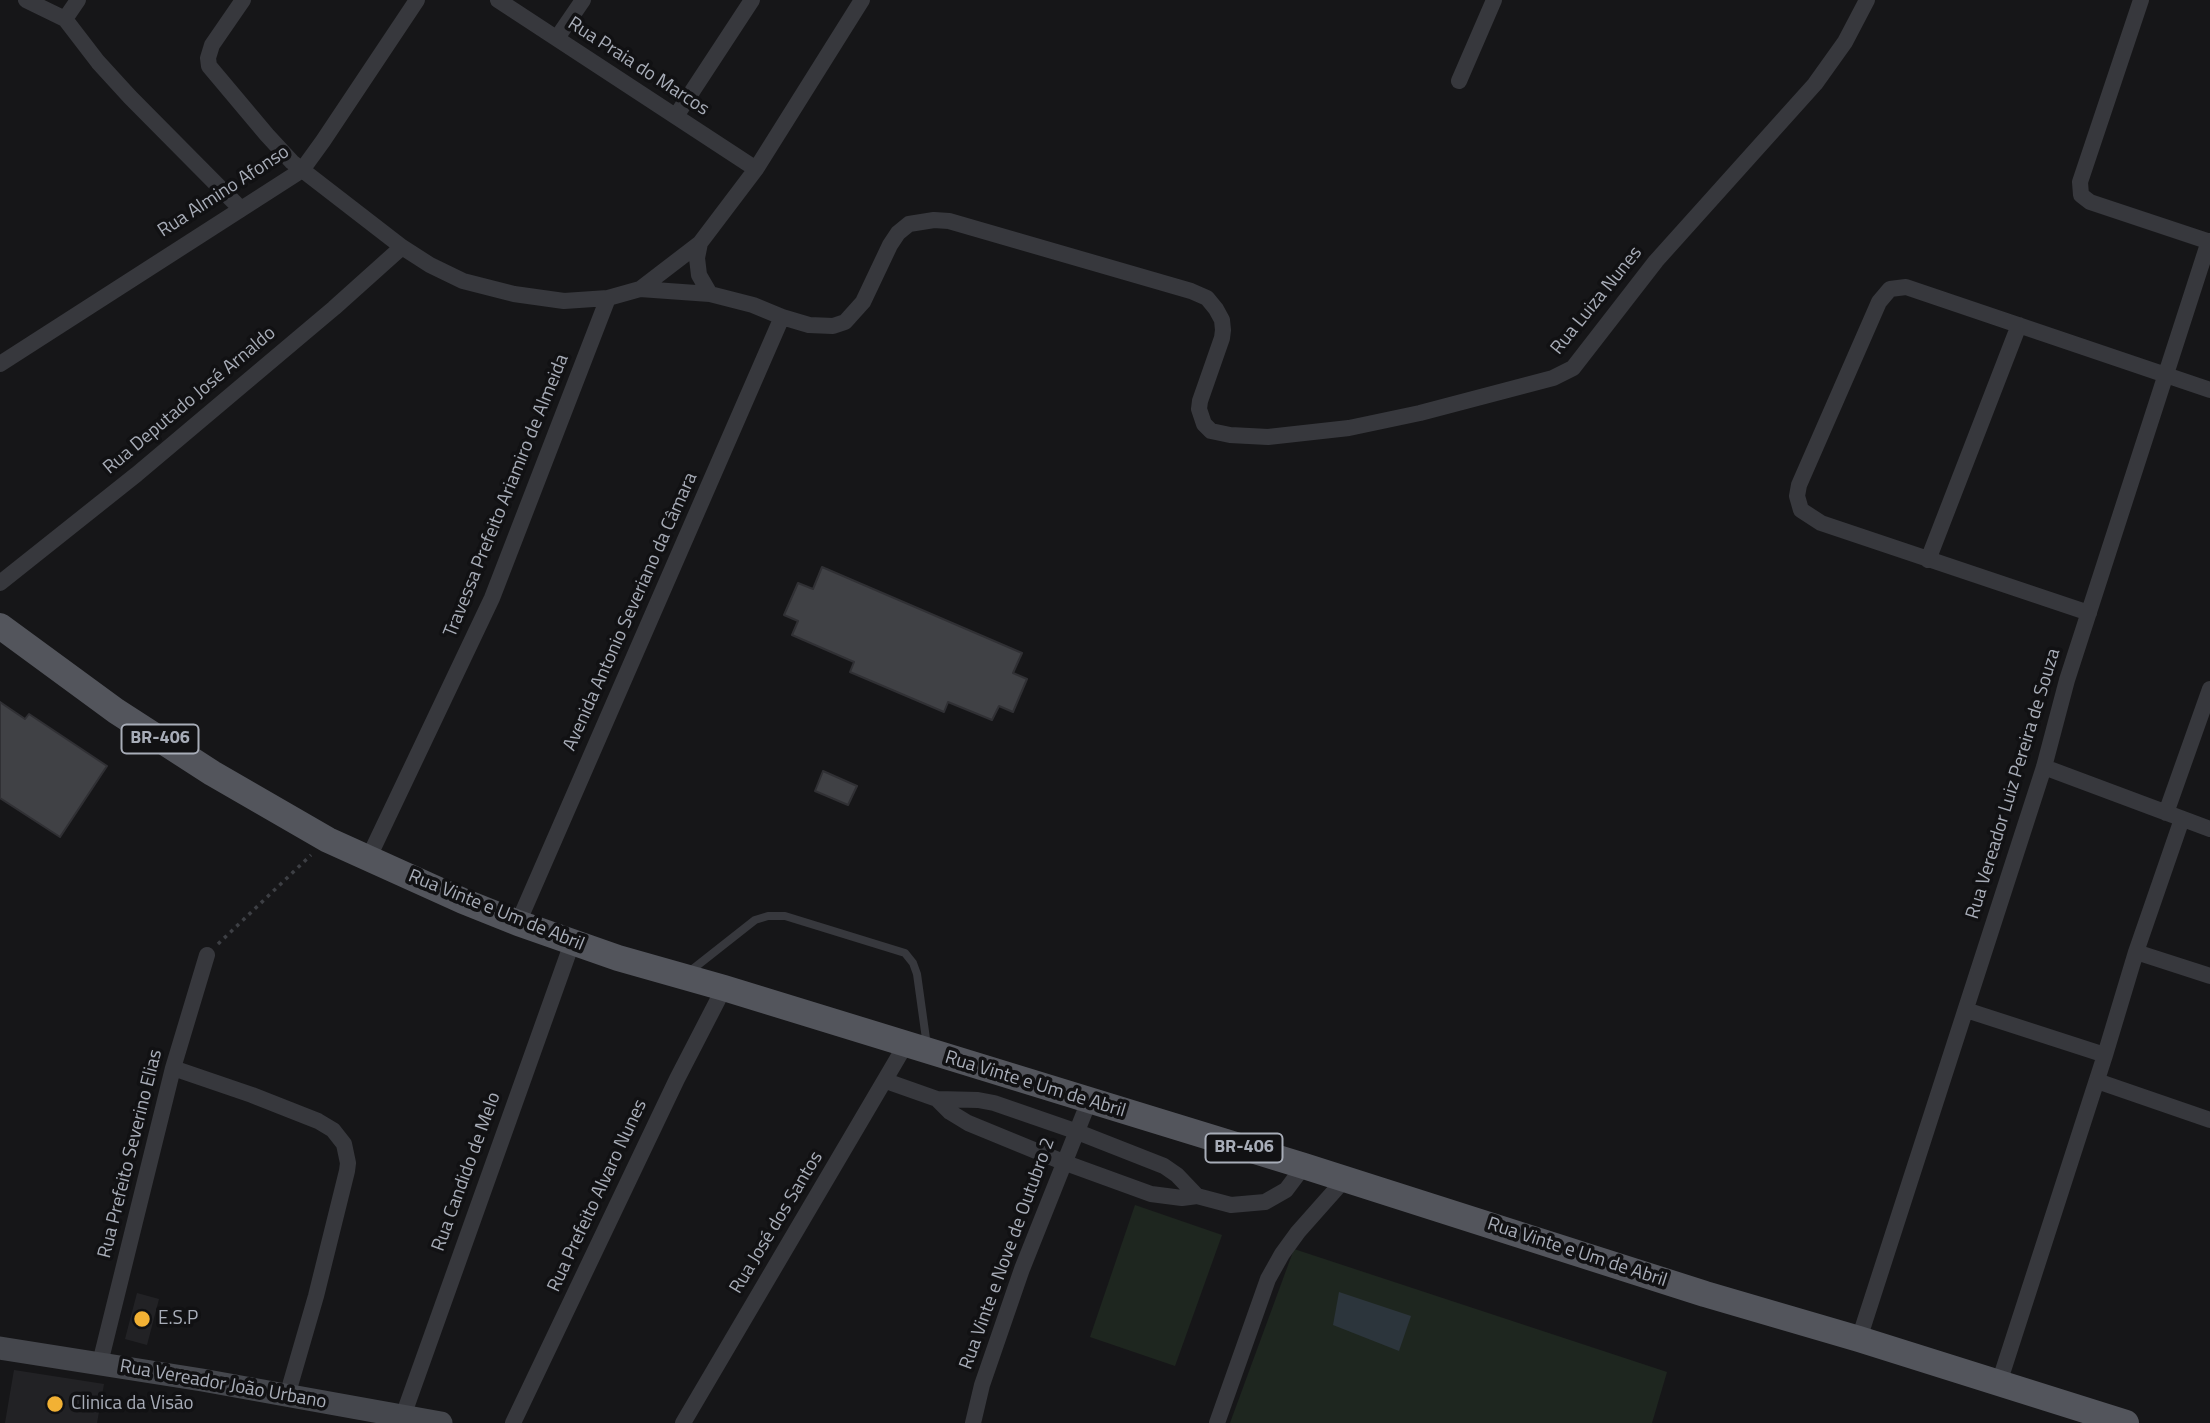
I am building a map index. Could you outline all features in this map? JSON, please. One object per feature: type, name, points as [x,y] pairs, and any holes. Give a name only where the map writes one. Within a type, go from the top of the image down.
[{"type":"main road","name":"Rua Vinte e Um de Abril","points":[[0,626],[127,718],[212,773],[328,840],[518,923],[572,943],[1304,1166],[1705,1294],[2126,1423]]},
{"type":"street","points":[[26,0],[65,19],[98,62],[130,97],[240,208]]},
{"type":"street","points":[[65,19],[78,0]]},
{"type":"street","points":[[243,0],[212,45],[208,58],[209,66],[267,135],[302,170],[402,247],[430,265],[463,281],[514,294],[564,301],[608,298],[640,289],[700,243],[756,169],[862,0]]},
{"type":"street","name":"Rua Almino Afonso","points":[[0,364],[302,170],[417,0]]},
{"type":"street","name":"Rua Praia do Marcos","points":[[498,0],[756,169]]},
{"type":"street","points":[[557,38],[583,0]]},
{"type":"street","points":[[677,116],[752,0]]},
{"type":"street","points":[[1459,81],[1494,0]]},
{"type":"street","name":"Rua Luiza Nunes","points":[[782,317],[809,325],[833,326],[845,322],[863,302],[898,233],[909,224],[934,220],[949,221],[1191,291],[1207,298],[1222,320],[1223,330],[1199,409],[1204,425],[1211,431],[1268,437],[1349,428],[1420,413],[1540,381],[1573,368],[1656,261],[1815,84],[1845,41],[1867,0]]},
{"type":"street","points":[[2141,0],[2080,182],[2081,195],[2090,202],[2209,242]]},
{"type":"street","name":"Rua Vereador Luiz Pereira de Souza","points":[[1859,1339],[2044,767],[2067,680],[2209,242]]},
{"type":"street","points":[[700,243],[699,275],[710,294]]},
{"type":"street","name":"Rua Deputado José Arnaldo","points":[[0,583],[137,474],[402,247]]},
{"type":"street","points":[[2089,613],[1821,523],[1801,510],[1797,496],[1799,485],[1879,302],[1887,291],[1894,287],[1906,287],[2210,390]]},
{"type":"street","points":[[640,289],[710,294],[753,305],[782,317]]},
{"type":"street","name":"Travessa Prefeito Ariamiro de Almeida","points":[[368,859],[492,598],[608,298]]},
{"type":"street","name":"Avenida Antonio Severiano da Câmara","points":[[518,923],[782,317]]},
{"type":"street","points":[[1928,560],[2019,325]]},
{"type":"street","points":[[2166,813],[2210,689]]},
{"type":"street","points":[[2044,767],[2210,829]]},
{"type":"street","points":[[1999,1383],[2136,952],[2182,819]]},
{"type":"street","name":"Rua Candido de Melo","points":[[403,1416],[572,943]]},
{"type":"street","points":[[2136,952],[2210,976]]},
{"type":"street","name":"Rua Prefeito Severino Elias","points":[[100,1363],[173,1068],[206,955]]},
{"type":"street","name":"Rua Prefeito Alvaro Nunes","points":[[513,1423],[677,1079],[724,988]]},
{"type":"street","points":[[1966,1010],[2105,1055]]},
{"type":"street","name":"Rua José dos Santos","points":[[683,1423],[886,1081],[917,1048]]},
{"type":"street","points":[[173,1068],[318,1121],[332,1130],[344,1144],[347,1171],[316,1296],[287,1396]]},
{"type":"street","points":[[886,1081],[937,1099],[994,1103],[1075,1131],[1164,1166],[1198,1196]]},
{"type":"street","points":[[2096,1081],[2210,1120]]},
{"type":"street","points":[[937,1099],[950,1112],[968,1123],[1151,1194],[1182,1198],[1198,1196],[1231,1205],[1265,1202],[1286,1190],[1304,1166]]},
{"type":"street","name":"Rua Vinte e Nove de Outubro 2","points":[[973,1423],[982,1385],[1017,1282],[1089,1101]]},
{"type":"street","points":[[1217,1423],[1273,1271],[1298,1232],[1345,1179]]},
{"type":"street","name":"Rua Vereador João Urbano","points":[[0,1348],[441,1423]]},
{"type":"lane","points":[[684,976],[755,920],[768,916],[785,916],[905,953],[914,963],[917,975],[917,1048]]},
{"type":"path","points":[[206,955],[328,840]]},
{"type":"shaded area","points":[[1135,1205],[1222,1235],[1175,1366],[1090,1337]]},
{"type":"shaded area","points":[[1294,1249],[1667,1372],[1652,1423],[1230,1423]]},
{"type":"shaded area","points":[[1339,1292],[1411,1316],[1399,1351],[1333,1325]]},
{"type":"shaded area","name":"E.S.P","points":[[137,1293],[159,1299],[147,1345],[125,1339]]},
{"type":"shaded area","name":"Clinica da Visão","points":[[14,1370],[104,1384],[97,1423],[5,1423]]},
{"type":"building","points":[[822,567],[1022,653],[1013,673],[1027,679],[1013,712],[999,706],[992,720],[948,702],[944,712],[850,672],[854,662],[792,635],[798,621],[784,615],[798,583],[813,589]]},
{"type":"building","points":[[0,702],[25,719],[29,714],[107,766],[60,837],[0,798]]},
{"type":"building","points":[[823,771],[857,786],[848,805],[815,791]]},
{"type":"place","name":"E.S.P","points":[[142,1319]]},
{"type":"place","name":"Clinica da Visão","points":[[55,1404]]}]
